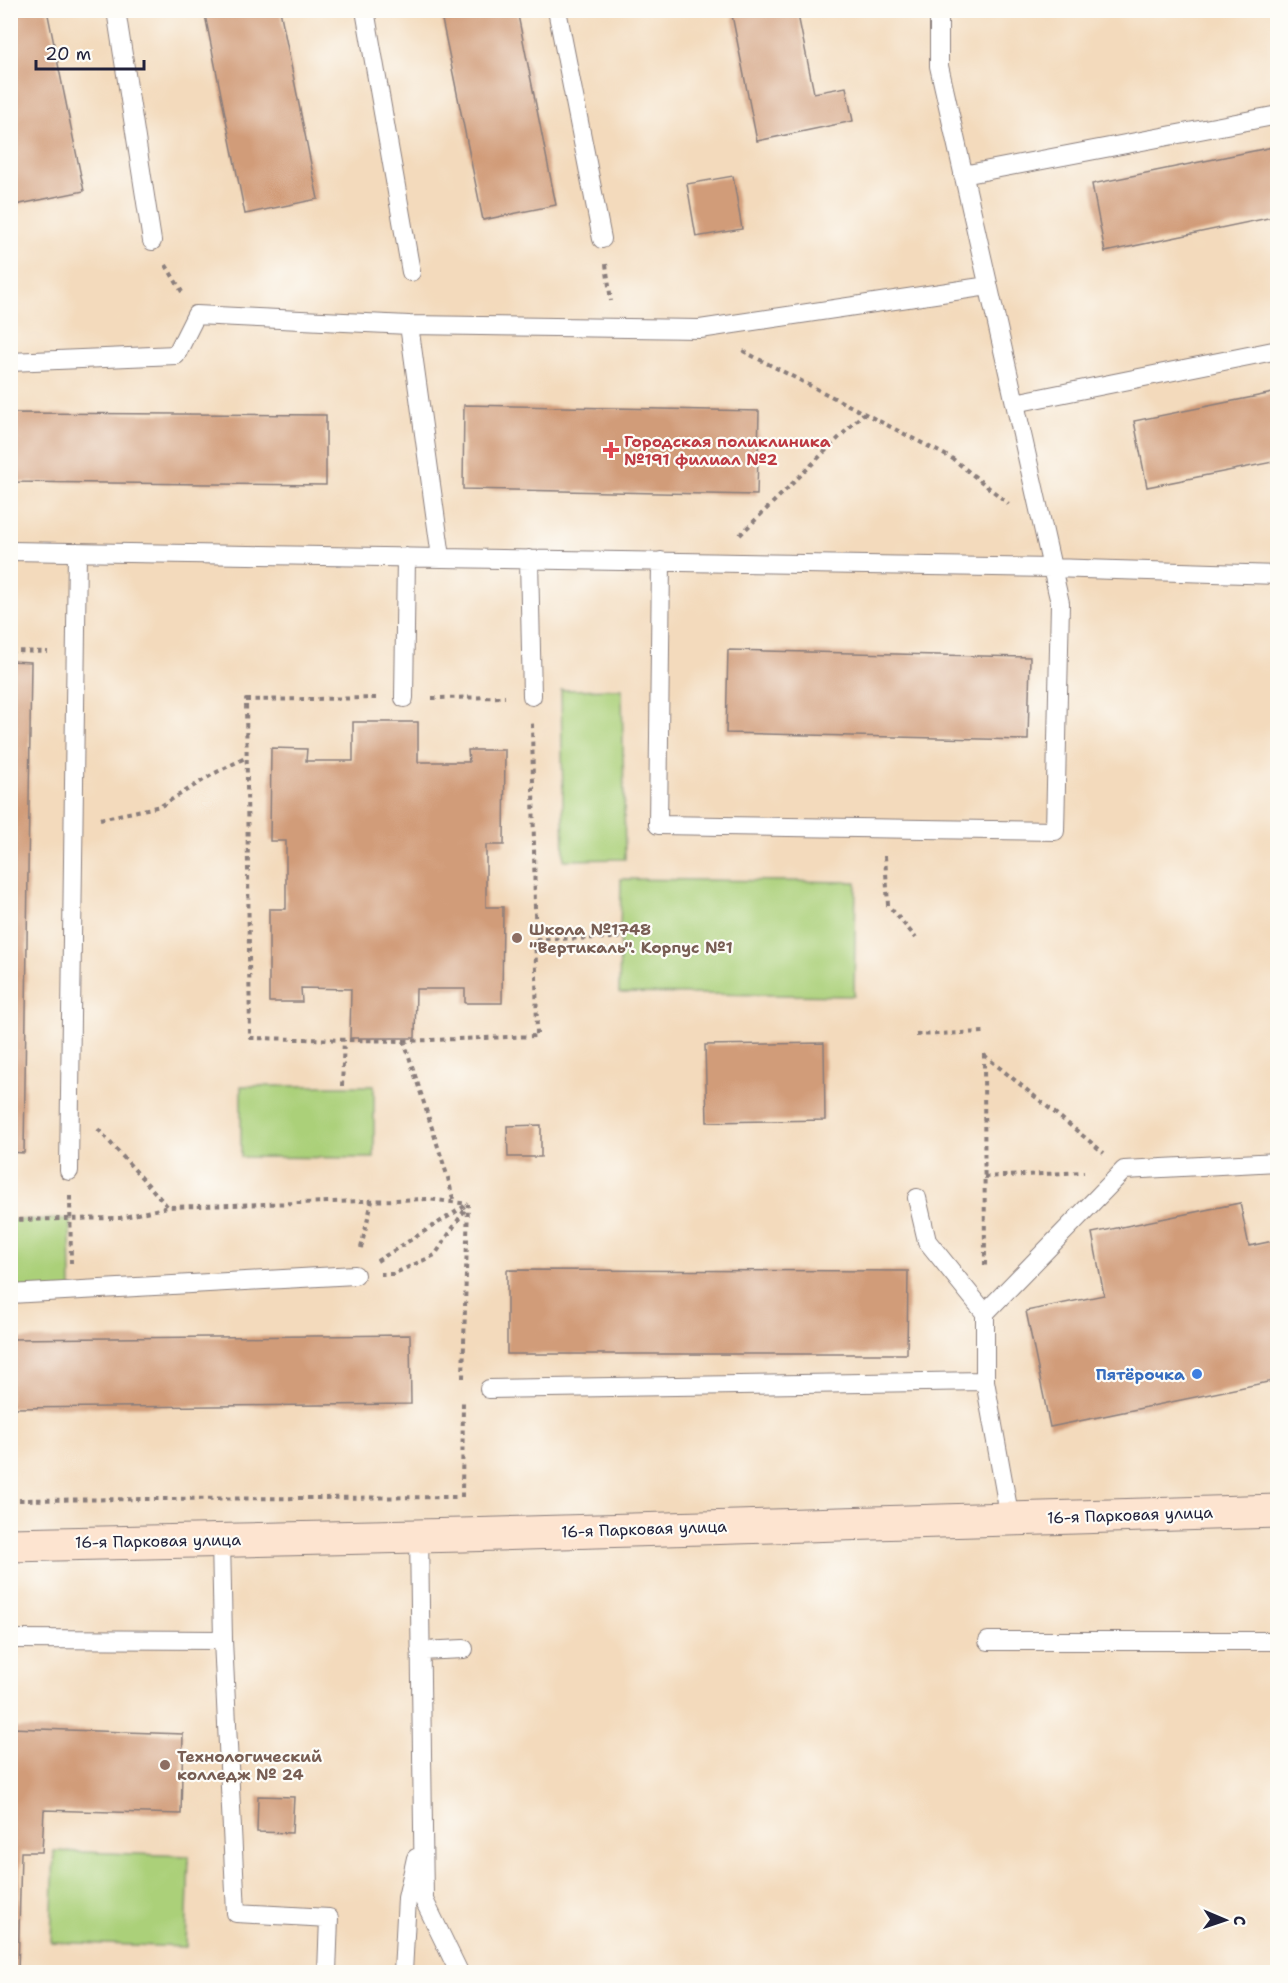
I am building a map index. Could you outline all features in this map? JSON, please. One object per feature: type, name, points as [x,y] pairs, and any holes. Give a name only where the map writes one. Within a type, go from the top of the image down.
[{"type":"main road","name":"16-я Парковая улица","points":[[10,1545],[1278,1511]]},
{"type":"lane","points":[[116,10],[152,241]]},
{"type":"lane","points":[[365,10],[411,272]]},
{"type":"lane","points":[[557,10],[602,239]]},
{"type":"lane","points":[[661,561],[658,825],[1055,831],[1060,603],[939,66],[939,10]]},
{"type":"lane","points":[[963,175],[1278,115]]},
{"type":"lane","points":[[10,362],[176,355],[196,315],[615,335],[700,329],[988,286]]},
{"type":"lane","points":[[409,325],[441,557]]},
{"type":"lane","points":[[1015,403],[1278,350]]},
{"type":"lane","points":[[10,551],[1051,567],[1278,575]]},
{"type":"lane","points":[[69,1171],[77,552]]},
{"type":"lane","points":[[404,698],[406,557]]},
{"type":"lane","points":[[529,559],[532,696]]},
{"type":"lane","points":[[986,1313],[1124,1170],[1278,1162]]},
{"type":"lane","points":[[917,1198],[927,1241],[986,1313],[985,1381],[1010,1519]]},
{"type":"lane","points":[[10,1294],[355,1275]]},
{"type":"lane","points":[[489,1389],[985,1381]]},
{"type":"lane","points":[[419,1534],[424,1900],[459,1972]]},
{"type":"lane","points":[[221,1540],[223,1640],[236,1913],[328,1918],[327,1972]]},
{"type":"lane","points":[[10,1639],[223,1640]]},
{"type":"lane","points":[[988,1641],[1278,1641]]},
{"type":"lane","points":[[420,1651],[464,1649]]},
{"type":"lane","points":[[403,1972],[407,1898],[423,1827]]},
{"type":"path","points":[[602,239],[615,335]]},
{"type":"path","points":[[152,241],[196,315]]},
{"type":"path","points":[[700,329],[953,459],[1043,530]]},
{"type":"path","points":[[712,562],[864,413]]},
{"type":"path","points":[[10,651],[76,652]]},
{"type":"path","points":[[532,696],[537,1036],[404,1041],[250,1038],[246,699],[404,698],[532,696]]},
{"type":"path","points":[[73,825],[161,806],[215,773],[247,757]]},
{"type":"path","points":[[859,828],[885,856],[888,905],[916,938]]},
{"type":"path","points":[[536,939],[620,938]]},
{"type":"path","points":[[916,1035],[984,1032]]},
{"type":"path","points":[[342,1086],[344,1040]]},
{"type":"path","points":[[404,1041],[454,1203]]},
{"type":"path","points":[[986,1313],[984,1054],[1124,1170]]},
{"type":"path","points":[[70,1098],[168,1206]]},
{"type":"path","points":[[984,1178],[1124,1170]]},
{"type":"path","points":[[10,1220],[120,1218],[168,1206],[428,1199],[468,1204]]},
{"type":"path","points":[[355,1275],[372,1201]]},
{"type":"path","points":[[355,1275],[468,1204]]},
{"type":"path","points":[[355,1275],[393,1274],[435,1255],[468,1204]]},
{"type":"path","points":[[463,1380],[468,1204]]},
{"type":"path","points":[[70,1219],[71,1290]]},
{"type":"path","points":[[10,1500],[462,1497],[463,1391]]},
{"type":"green space","points":[[622,689],[625,859],[564,860],[561,690]]},
{"type":"green space","points":[[621,879],[856,882],[854,996],[619,993]]},
{"type":"green space","points":[[241,1086],[374,1086],[374,1158],[241,1157]]},
{"type":"green space","points":[[70,1219],[71,1290],[11,1294],[11,1220]]},
{"type":"green space","points":[[54,1851],[189,1856],[186,1947],[51,1942]]},
{"type":"building","points":[[10,10],[47,10],[84,191],[10,206]]},
{"type":"building","points":[[204,10],[280,10],[318,199],[245,214]]},
{"type":"building","points":[[440,10],[517,10],[556,205],[483,220]]},
{"type":"building","points":[[731,10],[797,10],[814,93],[846,87],[853,121],[757,141]]},
{"type":"building","points":[[1278,146],[1278,216],[1105,252],[1092,184]]},
{"type":"building","points":[[733,176],[742,229],[696,237],[687,184]]},
{"type":"building","points":[[1278,392],[1278,461],[1147,487],[1134,421]]},
{"type":"building","name":"Городская поликлиника №191 филиал №2","points":[[464,405],[759,411],[757,495],[463,489]]},
{"type":"building","points":[[10,413],[326,415],[326,485],[10,482]]},
{"type":"building","points":[[728,650],[1030,657],[1028,740],[726,733]]},
{"type":"building","points":[[10,661],[31,662],[24,1153],[10,1152]]},
{"type":"building","points":[[353,722],[418,722],[418,762],[469,762],[468,750],[505,750],[504,845],[486,845],[486,907],[503,907],[502,1003],[465,1003],[465,989],[416,989],[415,1038],[350,1038],[351,989],[301,988],[302,1002],[269,1002],[269,909],[286,909],[286,841],[270,841],[271,748],[307,749],[306,761],[353,761]]},
{"type":"building","points":[[824,1043],[825,1120],[707,1122],[705,1045]]},
{"type":"building","points":[[541,1125],[541,1157],[508,1157],[507,1126]]},
{"type":"building","points":[[1240,1203],[1249,1246],[1278,1240],[1278,1380],[1050,1427],[1026,1311],[1104,1295],[1092,1233]]},
{"type":"building","points":[[507,1270],[908,1271],[907,1354],[507,1354]]},
{"type":"building","points":[[410,1335],[411,1404],[10,1408],[10,1339]]},
{"type":"building","points":[[10,1728],[183,1734],[181,1814],[44,1810],[42,1852],[21,1852],[18,1972],[10,1972]]},
{"type":"building","points":[[258,1796],[294,1797],[292,1833],[257,1832]]},
{"type":"place","name":"Городская поликлиника №191 филиал №2","points":[[611,450]]},
{"type":"place","name":"Школа №1748 \"Вертикаль\". Корпус №1","points":[[517,938]]},
{"type":"place","name":"Пятёрочка","points":[[1197,1374]]},
{"type":"place","name":"Технологический колледж № 24","points":[[165,1765]]}]
